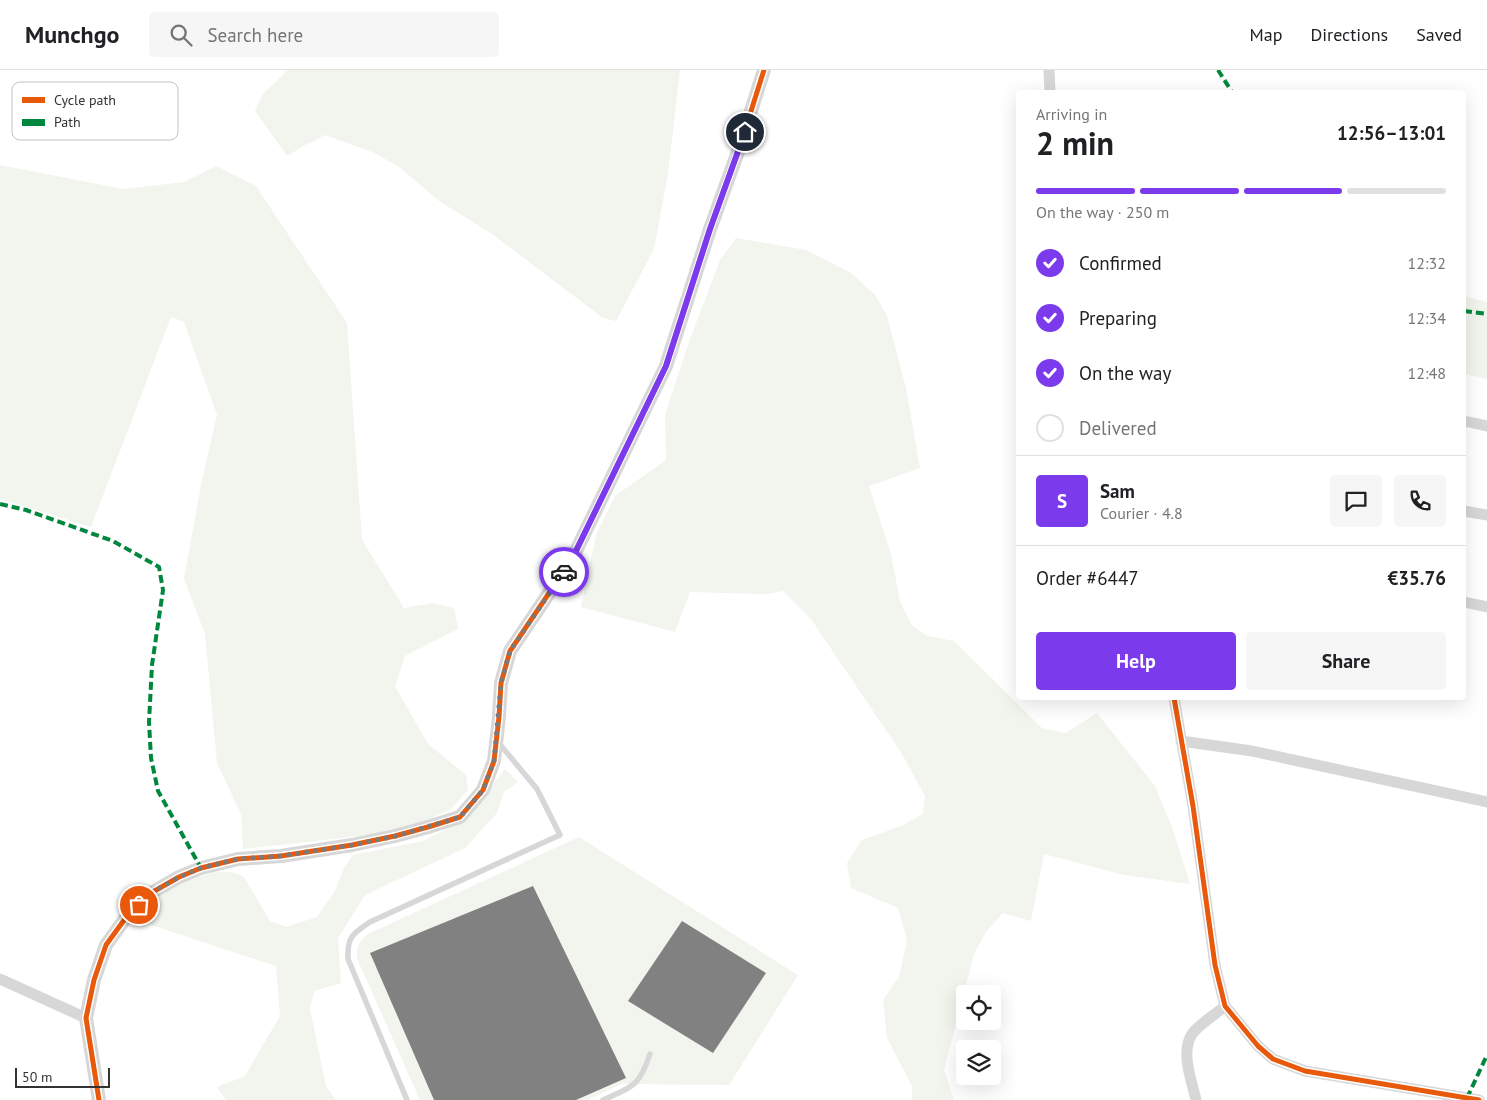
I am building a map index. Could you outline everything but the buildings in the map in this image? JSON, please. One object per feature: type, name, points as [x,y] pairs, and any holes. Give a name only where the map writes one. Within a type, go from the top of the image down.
[{"type":"street","points":[[99,1100],[86,1018],[94,980],[106,945],[128,916],[151,893],[179,877],[201,868],[238,859],[281,856],[352,845],[396,836],[460,817],[483,790],[494,761],[501,683],[510,651],[572,559],[666,366],[764,70]]},
{"type":"street","points":[[1049,70],[1050,90]]},
{"type":"street","points":[[1466,422],[1487,426]]},
{"type":"street","points":[[1466,511],[1487,515]]},
{"type":"street","points":[[1466,602],[1487,607]]},
{"type":"street","points":[[1174,700],[1200,849],[1215,964],[1225,1006],[1258,1046],[1273,1058],[1305,1071],[1443,1097],[1479,1100]]},
{"type":"street","points":[[1182,741],[1252,751],[1487,802]]},
{"type":"street","points":[[0,979],[86,1018]]},
{"type":"street","points":[[1196,1100],[1187,1058],[1188,1044],[1192,1033],[1225,1006]]},
{"type":"lane","points":[[407,1100],[348,959],[347,946],[354,933],[370,922],[560,835],[537,789],[496,741]]},
{"type":"lane","points":[[603,1100],[632,1086],[640,1079],[650,1054]]},
{"type":"shaded area","points":[[288,70],[680,70],[668,173],[654,249],[616,321],[603,318],[492,234],[439,201],[398,166],[372,152],[325,135],[287,156],[255,111],[263,94]]},
{"type":"shaded area","points":[[0,165],[123,189],[185,182],[216,166],[256,186],[347,323],[362,540],[404,608],[432,603],[454,608],[458,629],[405,656],[395,686],[428,744],[466,775],[468,790],[450,810],[427,820],[378,834],[243,849],[241,814],[217,763],[205,634],[184,579],[202,480],[217,415],[184,322],[171,317],[91,527],[0,499]]},
{"type":"shaded area","points":[[736,238],[806,250],[851,273],[875,295],[887,316],[906,388],[920,468],[869,486],[891,554],[900,601],[912,626],[928,636],[954,641],[1042,728],[1066,733],[1097,713],[1155,786],[1172,827],[1190,884],[1124,875],[1044,854],[1031,921],[1003,913],[986,932],[974,954],[966,985],[956,985],[956,1024],[944,1070],[954,1100],[912,1100],[912,1086],[887,1038],[883,1000],[899,977],[907,940],[898,908],[851,888],[847,863],[862,840],[901,826],[923,814],[925,796],[902,754],[811,619],[783,591],[768,594],[690,592],[675,632],[581,607],[596,535],[615,496],[666,460],[665,415],[690,339],[720,260]]},
{"type":"shaded area","points":[[1466,297],[1487,302],[1487,379],[1466,374]]},
{"type":"shaded area","points":[[505,769],[518,782],[504,792],[497,813],[465,848],[365,895],[338,938],[341,983],[314,991],[310,1009],[326,1086],[336,1100],[226,1100],[217,1087],[245,1076],[280,1016],[276,966],[133,919],[156,898],[185,882],[215,872],[232,872],[244,877],[270,921],[286,927],[317,917],[335,891],[344,868],[353,855],[423,841],[465,820]]},
{"type":"shaded area","points":[[579,837],[798,975],[729,1085],[622,1084],[587,1100],[420,1100],[359,963],[357,951],[359,944],[368,934]]},
{"type":"marked path","points":[[1218,70],[1231,90]]},
{"type":"marked path","points":[[1466,311],[1487,314]]},
{"type":"marked path","points":[[0,504],[26,510],[113,541],[159,567],[163,590],[152,665],[149,722],[151,758],[158,791],[201,868]]},
{"type":"marked path","points":[[1467,1098],[1487,1055]]},
{"type":"cycle path","points":[[99,1100],[86,1018],[94,980],[106,945],[127,916],[151,893],[179,877],[201,868],[238,859],[281,856],[352,845],[428,827],[460,817],[483,790],[494,761],[501,683],[510,651],[572,559],[666,366],[764,70]]},
{"type":"cycle path","points":[[1174,700],[1193,806],[1215,965],[1225,1006],[1258,1046],[1273,1059],[1305,1071],[1479,1100]]},
{"type":"way so far","points":[[139,905],[151,893],[179,877],[201,868],[238,859],[281,856],[352,845],[396,836],[460,817],[483,790],[494,761],[501,683],[510,651],[564,572]]},
{"type":"route","points":[[564,572],[666,366],[710,229],[745,132]]}]
